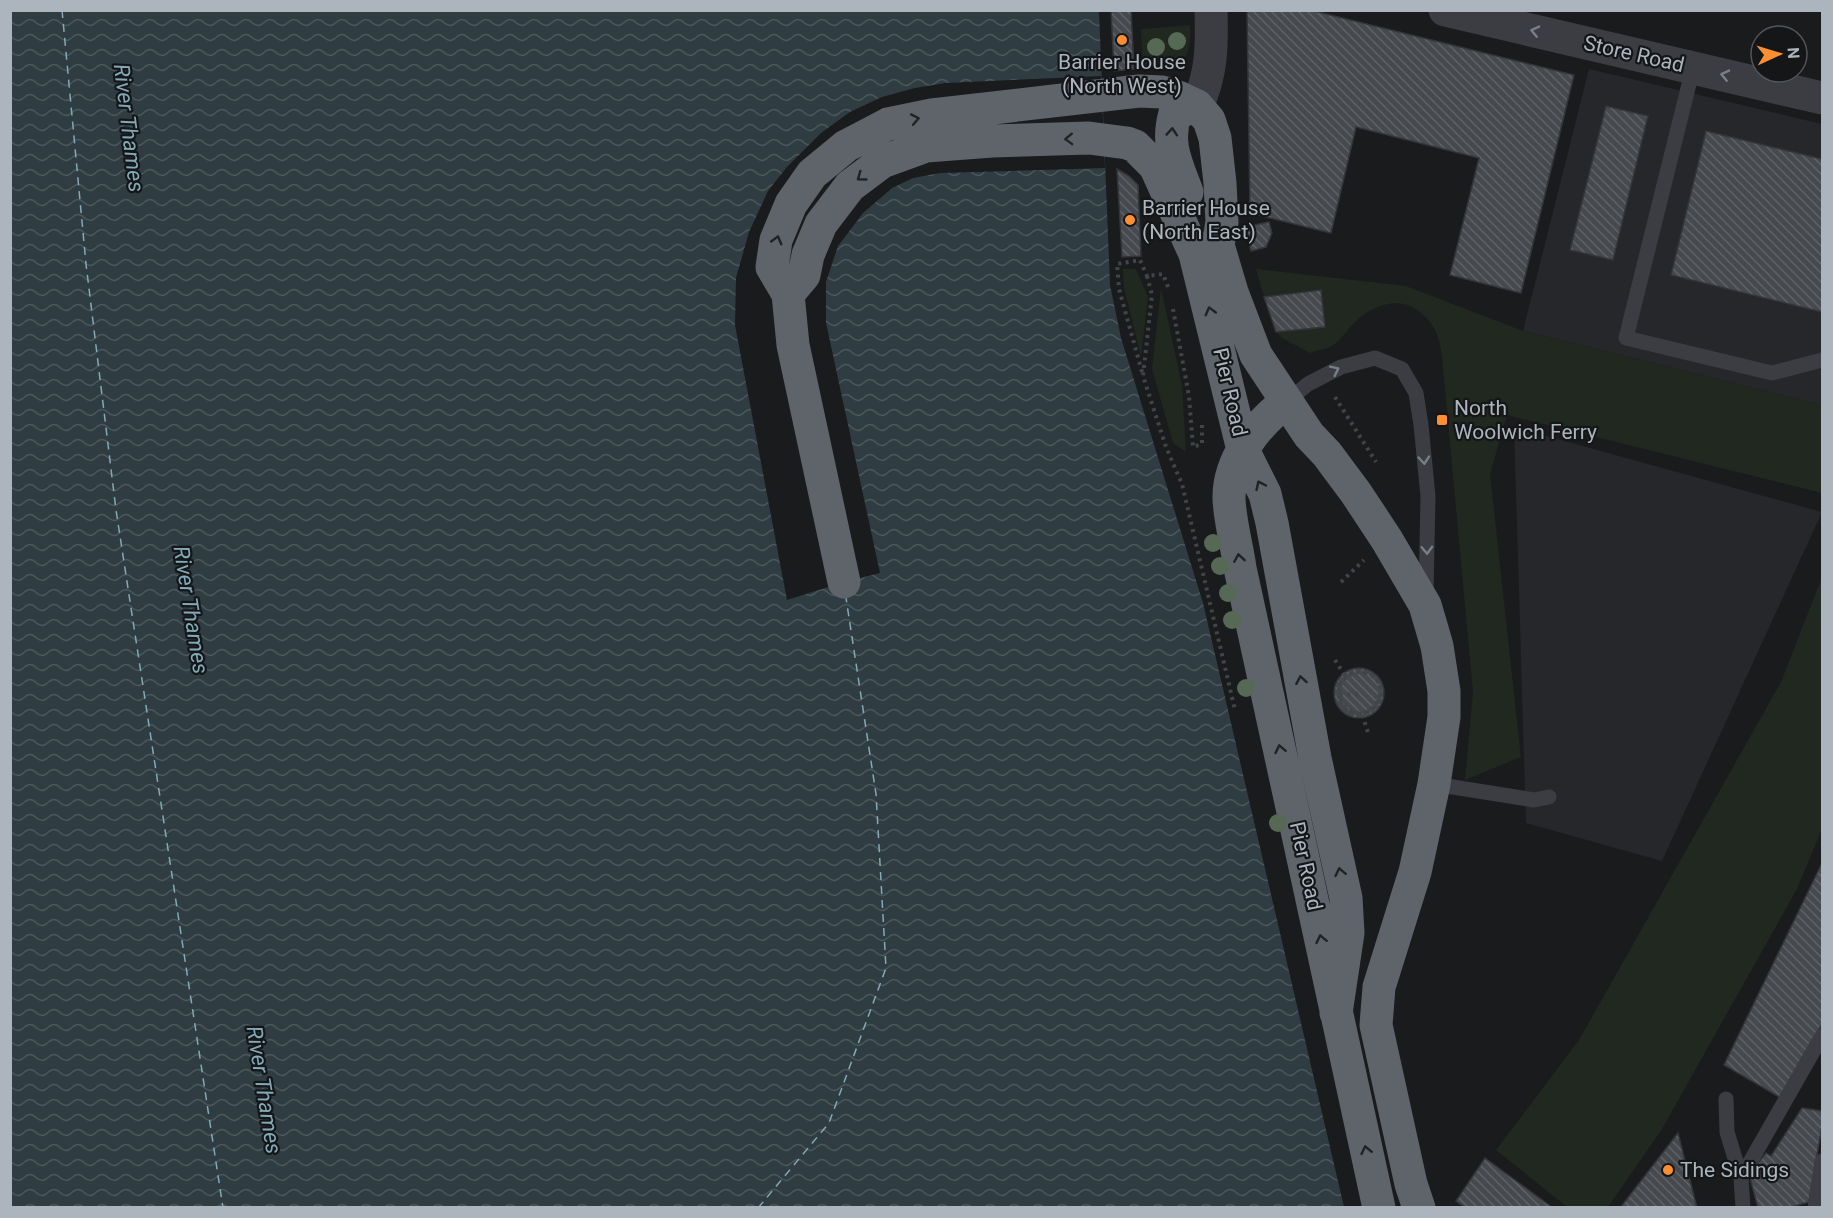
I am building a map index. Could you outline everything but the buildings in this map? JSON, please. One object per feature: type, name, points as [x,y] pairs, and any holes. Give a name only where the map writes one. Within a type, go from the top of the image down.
[{"type":"highway","points":[[844,582],[794,345],[788,294],[772,267],[776,240],[791,204],[812,174],[846,146],[888,124],[921,117],[1125,91],[1162,92],[1197,106]]},
{"type":"highway","points":[[1197,106],[1175,113],[1170,130],[1172,153],[1202,226],[1218,245]]},
{"type":"highway","name":"Pier Road","points":[[1197,106],[1209,120],[1215,138],[1222,222],[1218,245],[1232,292],[1256,355],[1309,435],[1327,454],[1356,493],[1387,540],[1425,605],[1437,646],[1444,691],[1444,717],[1434,784],[1415,872],[1379,987],[1376,1025],[1411,1184],[1419,1208]]},
{"type":"highway","name":"Pier Road","points":[[788,294],[804,275],[808,255],[820,224],[850,186],[882,162],[926,146],[1089,138],[1127,143],[1143,152],[1155,166],[1195,254],[1243,450],[1233,476],[1229,498],[1240,568],[1379,1208]]},
{"type":"highway","points":[[1243,450],[1261,424],[1286,402]]},
{"type":"street","points":[[1197,106],[1209,75],[1213,48],[1211,10]]},
{"type":"street","name":"Store Road","points":[[1445,10],[1822,98]]},
{"type":"lane","points":[[1693,68],[1626,338],[1772,373],[1822,360]]},
{"type":"lane","points":[[1286,402],[1308,384],[1341,367],[1376,358],[1402,369],[1416,393],[1428,496],[1425,605]]},
{"type":"lane","points":[[1434,784],[1534,800],[1549,798]]},
{"type":"lane","points":[[1741,1178],[1822,1036]]},
{"type":"lane","points":[[1726,1099],[1727,1132],[1741,1178],[1743,1208]]},
{"type":"lane","points":[[1815,1208],[1822,1161]]},
{"type":"path","points":[[1143,376],[1152,295],[1140,260],[1117,264],[1119,289],[1143,376],[1166,447]]},
{"type":"path","points":[[1147,276],[1164,274],[1171,296]]},
{"type":"path","points":[[1173,307],[1189,396],[1193,447],[1202,444]]},
{"type":"path","points":[[1341,582],[1365,559]]},
{"type":"path","points":[[1335,660],[1346,676]]},
{"type":"path","points":[[1341,701],[1343,707],[1354,713],[1367,713],[1374,708],[1381,695],[1374,678],[1364,672],[1352,672],[1342,679],[1339,686],[1340,701],[1346,711],[1354,714],[1368,713],[1374,709],[1378,703],[1380,695],[1380,686],[1374,677],[1369,674],[1358,671],[1352,672],[1346,676],[1339,687],[1340,695],[1342,704],[1354,713],[1362,713],[1369,736]]},
{"type":"path","points":[[1340,695],[1358,694]]},
{"type":"shaded area","points":[[1190,25],[1189,49],[1181,61],[1143,65],[1141,29]]},
{"type":"shaded area","points":[[1589,69],[1822,124],[1822,405],[1523,331]]},
{"type":"shaded area","points":[[1123,269],[1136,269],[1148,297],[1141,357],[1124,288]]},
{"type":"shaded area","points":[[1256,269],[1406,286],[1523,331],[1822,405],[1822,493],[1507,415],[1490,474],[1521,757],[1465,780],[1473,692],[1442,357],[1438,336],[1428,320],[1417,310],[1402,304],[1386,304],[1358,319],[1333,345],[1310,353],[1282,338],[1276,332],[1324,327],[1321,290],[1264,297]]},
{"type":"shaded area","points":[[1161,288],[1182,385],[1186,452],[1173,443],[1152,369]]},
{"type":"shaded area","points":[[1514,427],[1822,512],[1662,861],[1526,823]]},
{"type":"shaded area","points":[[1822,577],[1822,829],[1797,889],[1662,1129],[1608,1207],[1567,1207],[1496,1150],[1579,1040],[1781,682]]},
{"type":"water","name":"River Thames","points":[[10,11],[1099,11],[1110,285],[1121,338],[1203,603],[1344,1207],[11,1207]]},
{"type":"pier","points":[[1101,76],[1105,168],[940,173],[913,178],[892,188],[863,213],[838,246],[826,282],[826,323],[880,573],[787,600],[735,325],[736,278],[749,232],[768,191],[787,167],[821,133],[850,112],[882,97],[946,83]]},
{"type":"ferry route","points":[[62,10],[86,264],[116,510],[223,1208]]},
{"type":"ferry route","points":[[758,1208],[829,1123],[886,968],[876,794],[846,598]]},
{"type":"place","name":"Barrier House (North West)","points":[[1122,40]]},
{"type":"place","name":"Barrier House (North East)","points":[[1130,220]]},
{"type":"place","name":"North Woolwich Ferry","points":[[1442,420]]},
{"type":"place","name":"The Sidings","points":[[1668,1170]]}]
